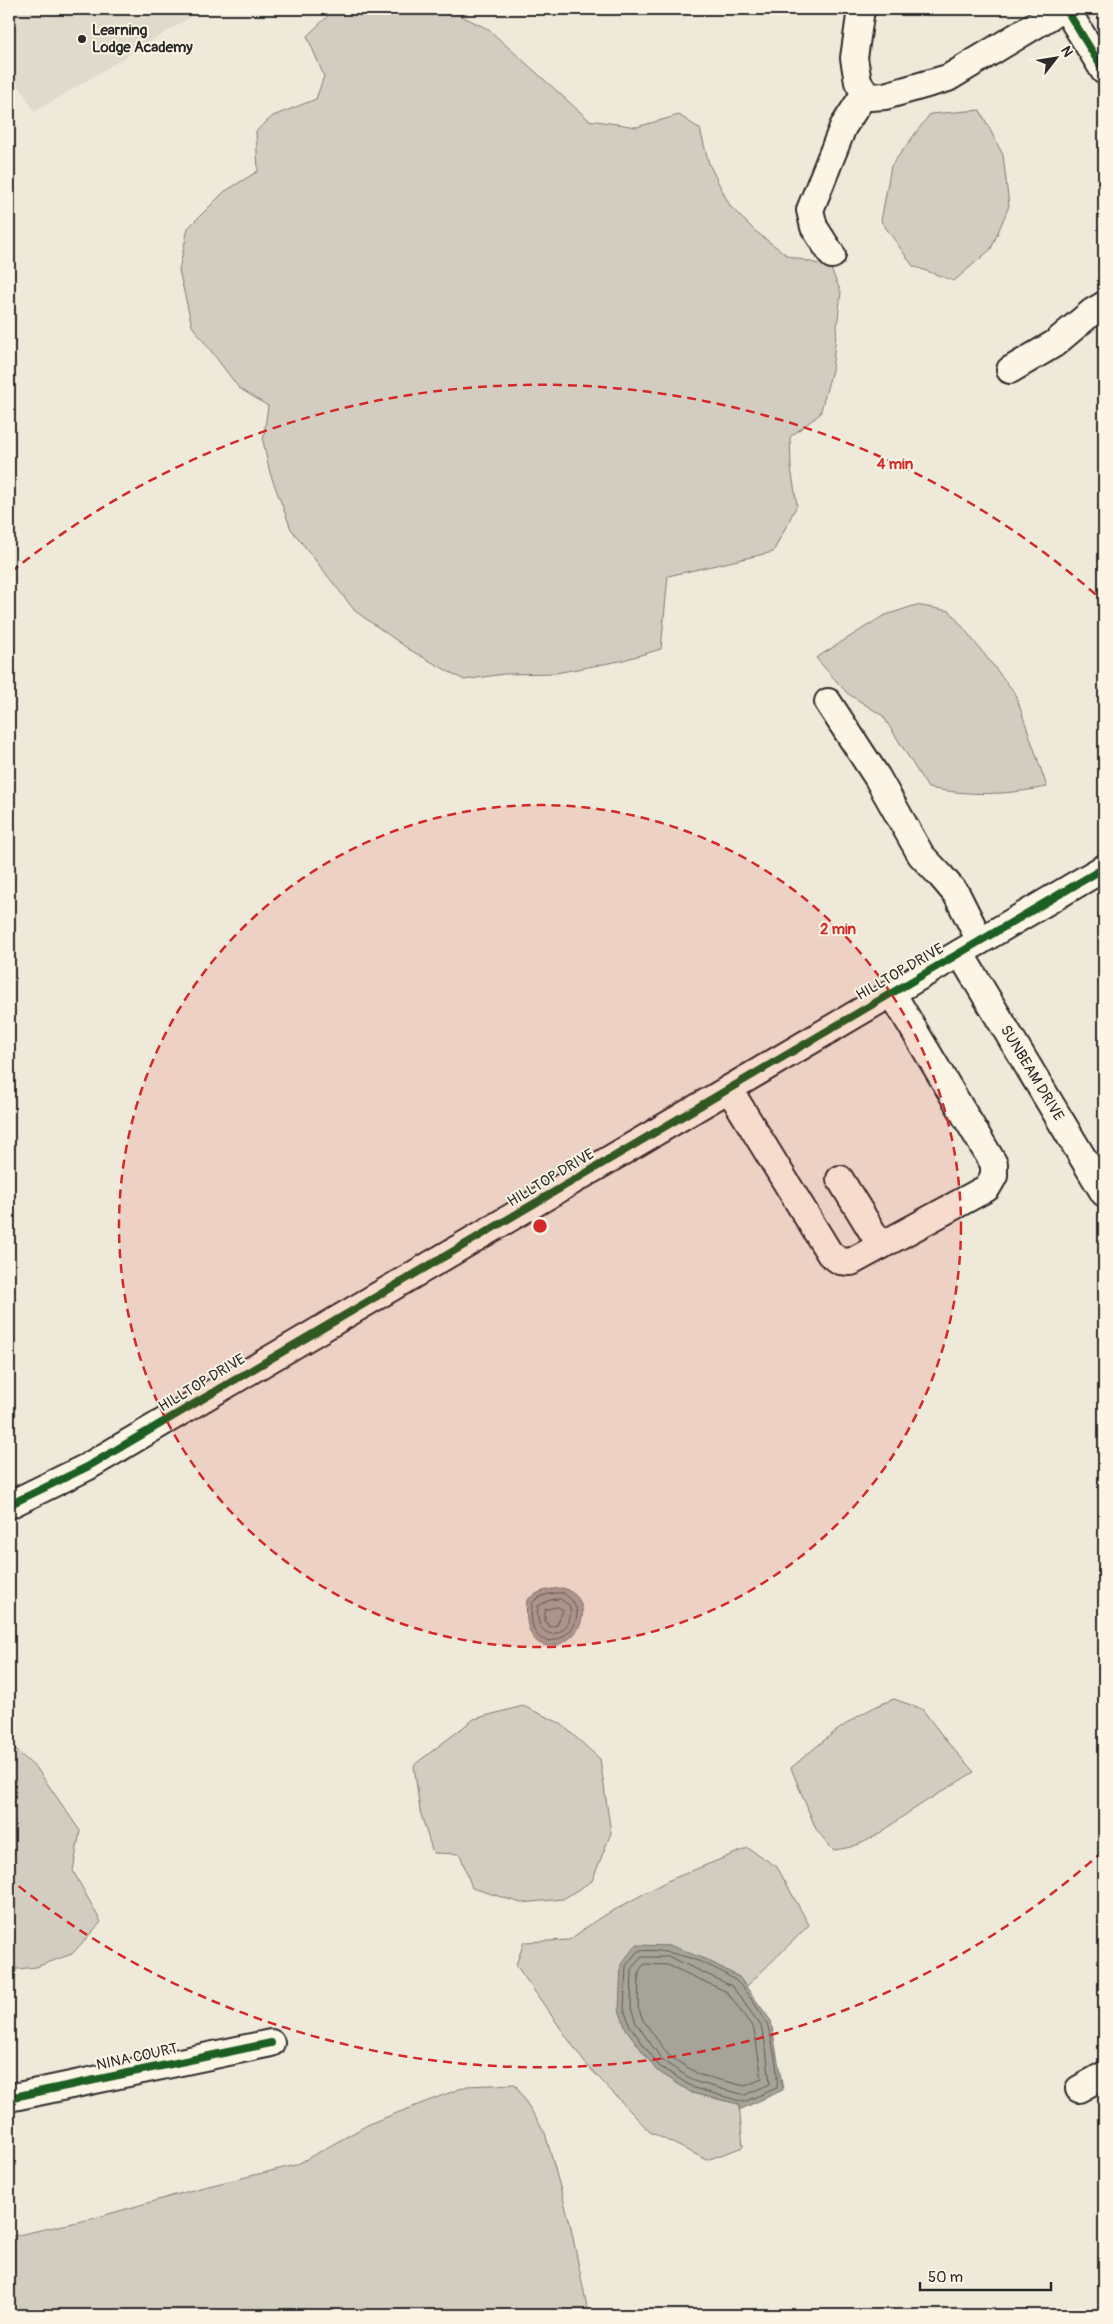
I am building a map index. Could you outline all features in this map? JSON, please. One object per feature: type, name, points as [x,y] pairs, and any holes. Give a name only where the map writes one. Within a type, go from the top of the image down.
[{"type":"street","points":[[861,9],[854,58],[858,82],[870,97],[885,96],[948,78],[1062,9]]},
{"type":"street","points":[[1066,9],[1104,71]]},
{"type":"street","points":[[832,255],[814,227],[810,210],[843,127],[865,93]]},
{"type":"street","points":[[1010,370],[1054,344],[1104,305]]},
{"type":"street","name":"SUNBEAM DRIVE","points":[[828,702],[877,777],[921,855],[957,896],[970,947],[1104,1193]]},
{"type":"street","name":"HILLTOP DRIVE","points":[[9,1505],[87,1468],[1104,868]]},
{"type":"street","points":[[729,1089],[830,1254],[840,1261],[850,1262],[987,1188],[994,1176],[994,1164],[892,993]]},
{"type":"street","points":[[840,1179],[880,1246]]},
{"type":"street","name":"NINA COURT","points":[[9,2098],[271,2043]]},
{"type":"street","points":[[1079,2088],[1104,2075]]},
{"type":"shaded area","name":"Learning Lodge Academy","points":[[9,9],[204,9],[35,112],[9,69]]},
{"type":"shaded area","points":[[335,9],[447,9],[488,29],[589,120],[637,127],[679,115],[700,129],[709,164],[730,206],[755,231],[788,256],[830,267],[841,292],[832,370],[820,414],[790,437],[791,468],[797,505],[773,552],[668,576],[661,649],[620,661],[556,673],[504,674],[464,680],[410,650],[355,611],[291,529],[270,473],[263,441],[268,406],[239,388],[192,326],[179,270],[188,228],[224,192],[258,171],[256,131],[273,116],[316,99],[324,76],[307,36]]},
{"type":"shaded area","points":[[980,110],[1003,155],[1009,206],[991,249],[954,281],[913,266],[881,221],[891,166],[930,114]]},
{"type":"shaded area","points":[[916,605],[950,611],[1015,693],[1047,787],[988,794],[928,788],[883,716],[847,693],[816,658],[883,616]]},
{"type":"shaded area","points":[[894,1699],[922,1709],[948,1743],[974,1772],[866,1841],[833,1850],[816,1829],[791,1768],[852,1720]]},
{"type":"shaded area","points":[[523,1706],[560,1723],[600,1759],[611,1833],[592,1881],[563,1899],[521,1903],[472,1888],[460,1854],[433,1853],[420,1811],[414,1765],[474,1719]]},
{"type":"shaded area","points":[[9,1744],[38,1770],[80,1831],[73,1871],[101,1922],[72,1954],[36,1967],[9,1970]]},
{"type":"shaded area","points":[[748,1848],[777,1867],[809,1925],[746,1987],[739,1977],[707,1960],[692,2093],[739,2104],[743,2147],[707,2160],[650,2132],[585,2063],[516,1965],[524,1942],[569,1940],[598,1919],[667,1881]]},
{"type":"shaded area","points":[[515,2084],[545,2133],[570,2223],[587,2307],[593,2315],[9,2315],[9,2238],[13,2236],[91,2219],[200,2188],[296,2165],[371,2123],[467,2086]]},
{"type":"water","points":[[564,1588],[574,1594],[579,1600],[582,1614],[579,1628],[570,1638],[558,1645],[545,1645],[535,1639],[528,1625],[527,1600],[544,1591]]},
{"type":"water","points":[[636,1945],[672,1946],[707,1960],[739,1977],[771,2021],[783,2090],[739,2110],[739,2104],[692,2093],[656,2070],[626,2029],[619,2010],[621,1964]]},
{"type":"cycle path","points":[[1066,9],[1104,71]]},
{"type":"cycle path","points":[[9,1505],[87,1467],[1104,868]]},
{"type":"cycle path","points":[[9,2098],[271,2043]]},
{"type":"place","name":"Learning Lodge Academy","points":[[82,39]]}]
